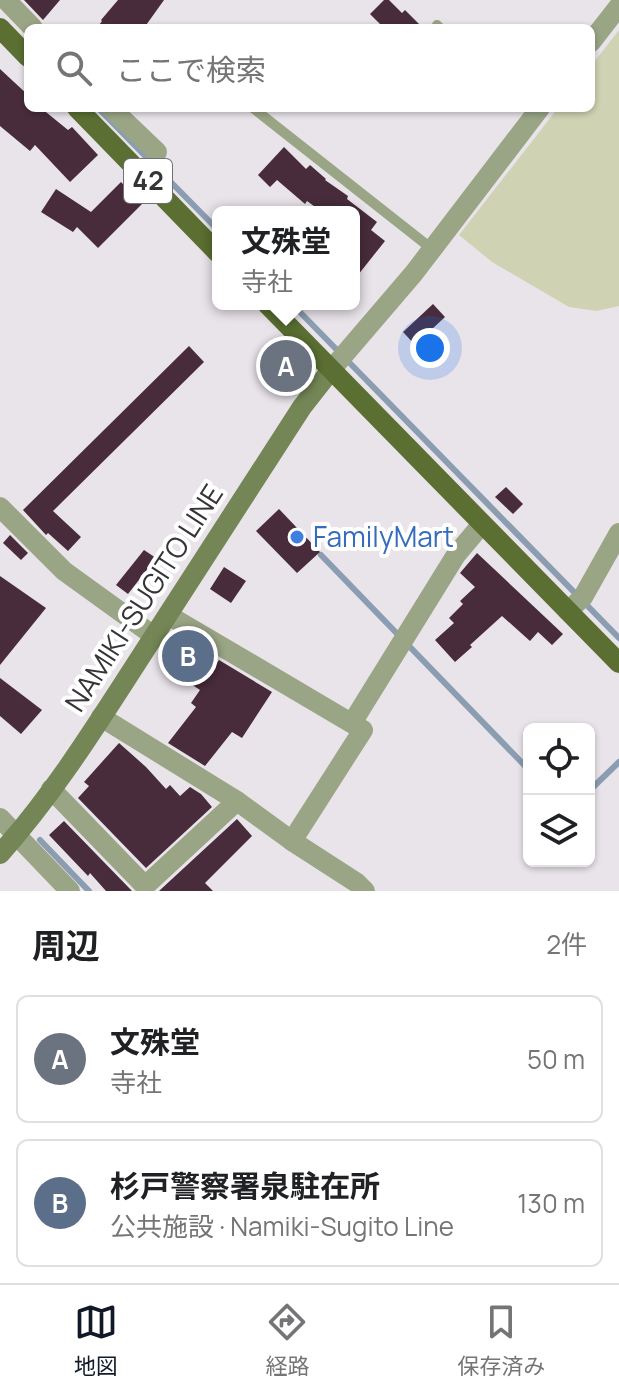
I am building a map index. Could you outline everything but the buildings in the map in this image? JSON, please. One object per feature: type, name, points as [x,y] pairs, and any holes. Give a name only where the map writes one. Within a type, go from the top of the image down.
[{"type":"main road","points":[[0,30],[24,50]]},
{"type":"main road","name":"42","points":[[81,112],[212,247]]},
{"type":"main road","points":[[273,310],[619,663]]},
{"type":"main road","name":"NAMIKI-SUGITO LINE","points":[[0,854],[51,789],[101,717],[302,407],[331,370]]},
{"type":"street","points":[[6,0],[29,24]]},
{"type":"street","points":[[595,37],[619,6]]},
{"type":"street","points":[[115,112],[157,152]]},
{"type":"street","points":[[331,370],[432,249],[531,112]]},
{"type":"street","points":[[0,507],[64,571],[154,636]]},
{"type":"street","points":[[352,723],[456,555],[482,524]]},
{"type":"street","points":[[568,611],[583,597],[619,533]]},
{"type":"street","points":[[168,615],[363,730],[292,841]]},
{"type":"street","points":[[101,717],[237,801],[365,891]]},
{"type":"street","points":[[51,789],[145,886],[237,801]]},
{"type":"street","points":[[0,818],[70,891]]},
{"type":"lane","points":[[258,112],[432,249]]},
{"type":"green space","points":[[619,30],[619,306],[596,311],[569,307],[492,262],[459,235],[555,112],[595,112],[595,61]]},
{"type":"waterway","points":[[102,112],[212,224]]},
{"type":"waterway","points":[[298,310],[619,638]]},
{"type":"waterway","points":[[321,555],[523,764]]},
{"type":"waterway","points":[[595,785],[619,762]]},
{"type":"waterway","points":[[40,840],[89,891]]},
{"type":"place","name":"文殊堂","points":[[286,366]]},
{"type":"place","name":"FamilyMart","points":[[297,537]]},
{"type":"place","name":"杉戸警察署泉駐在所","points":[[188,656]]}]
